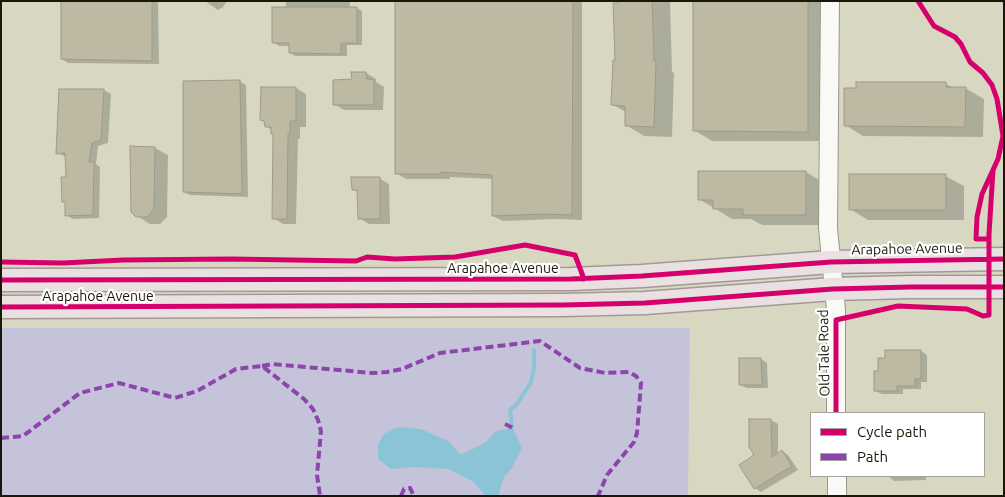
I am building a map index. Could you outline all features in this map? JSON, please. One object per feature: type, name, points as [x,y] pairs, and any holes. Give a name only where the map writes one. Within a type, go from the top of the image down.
[{"type":"main road","name":"Arapahoe Avenue","points":[[1,280],[571,279],[642,276],[831,262],[1004,259]]},
{"type":"main road","name":"Arapahoe Avenue","points":[[1,307],[572,305],[671,301],[833,289],[1004,287]]},
{"type":"street","name":"Old Tale Road","points":[[830,1],[828,228],[836,320],[836,412]]},
{"type":"street","points":[[837,477],[837,496]]},
{"type":"shaded area","points":[[1,328],[690,328],[688,496],[1,496]]},
{"type":"water","points":[[398,427],[421,429],[448,441],[461,455],[486,442],[495,432],[512,427],[522,448],[512,468],[504,477],[498,496],[486,496],[474,482],[448,469],[414,467],[391,469],[378,459],[378,444],[384,434]]},
{"type":"building","points":[[61,1],[152,1],[152,61],[61,59]]},
{"type":"building","points":[[395,1],[573,1],[572,215],[492,216],[492,175],[441,172],[441,174],[395,174]]},
{"type":"building","points":[[619,1],[652,1],[654,61],[656,61],[654,127],[625,126],[625,106],[611,105],[613,60],[615,60],[613,3],[619,3]]},
{"type":"building","points":[[693,1],[808,1],[808,132],[693,131]]},
{"type":"building","points":[[272,7],[357,7],[357,43],[341,43],[341,54],[289,53],[289,43],[272,43]]},
{"type":"building","points":[[351,72],[366,72],[367,79],[374,80],[374,105],[333,105],[333,80],[352,79]]},
{"type":"building","points":[[240,80],[242,194],[183,192],[183,81]]},
{"type":"building","points":[[856,82],[946,82],[946,87],[966,87],[965,127],[844,126],[844,88],[856,88]]},
{"type":"building","points":[[261,87],[296,87],[296,121],[290,121],[290,134],[288,134],[287,219],[272,219],[273,134],[271,134],[271,127],[265,127],[264,121],[260,120]]},
{"type":"building","points":[[59,89],[104,89],[101,140],[92,143],[89,162],[94,162],[93,215],[65,216],[65,202],[62,202],[61,177],[66,177],[65,153],[56,154]]},
{"type":"building","points":[[130,146],[155,147],[154,209],[147,217],[136,217],[131,212]]},
{"type":"building","points":[[698,171],[806,171],[806,215],[743,215],[743,209],[713,209],[713,200],[698,200]]},
{"type":"building","points":[[849,174],[946,174],[946,210],[849,210]]},
{"type":"building","points":[[351,177],[380,177],[380,219],[358,219],[357,190],[352,190]]},
{"type":"building","points":[[885,350],[921,350],[921,379],[915,379],[915,386],[897,386],[897,391],[874,391],[874,371],[878,371],[878,358],[885,358]]},
{"type":"building","points":[[739,358],[761,358],[762,385],[739,385]]},
{"type":"building","points":[[749,419],[771,419],[772,457],[782,450],[792,466],[754,489],[739,465],[754,455],[749,447]]},
{"type":"waterway","points":[[512,427],[510,410],[517,404],[531,382],[534,368],[534,350]]},
{"type":"marked path","points":[[262,366],[272,364],[372,373],[387,372],[402,369],[440,353],[540,341],[580,368],[605,373],[629,372],[636,376],[641,383],[637,433],[634,442],[607,475],[598,496]]},
{"type":"marked path","points":[[1,438],[23,436],[80,393],[119,383],[175,398],[197,391],[236,369],[262,366],[304,399],[313,409],[318,420],[321,431],[317,475],[320,496]]},
{"type":"marked path","points":[[505,424],[515,429]]},
{"type":"marked path","points":[[401,496],[404,489],[410,488],[414,496]]},
{"type":"cycle path","points":[[918,1],[934,26],[955,37],[961,44],[970,62],[983,73],[992,85],[997,99],[1003,136],[998,159],[982,194],[977,217],[976,239],[987,239]]},
{"type":"cycle path","points":[[836,412],[836,320],[898,306],[967,309],[983,316],[989,315],[989,234],[993,170]]},
{"type":"cycle path","points":[[1,262],[63,263],[123,260],[231,259],[356,261],[367,257],[395,259],[455,257],[525,245],[575,255],[584,279]]},
{"type":"cycle path","points":[[1,280],[571,279],[642,276],[831,262],[1004,259]]},
{"type":"cycle path","points":[[1,307],[563,305],[645,303],[833,289],[1004,287]]}]
